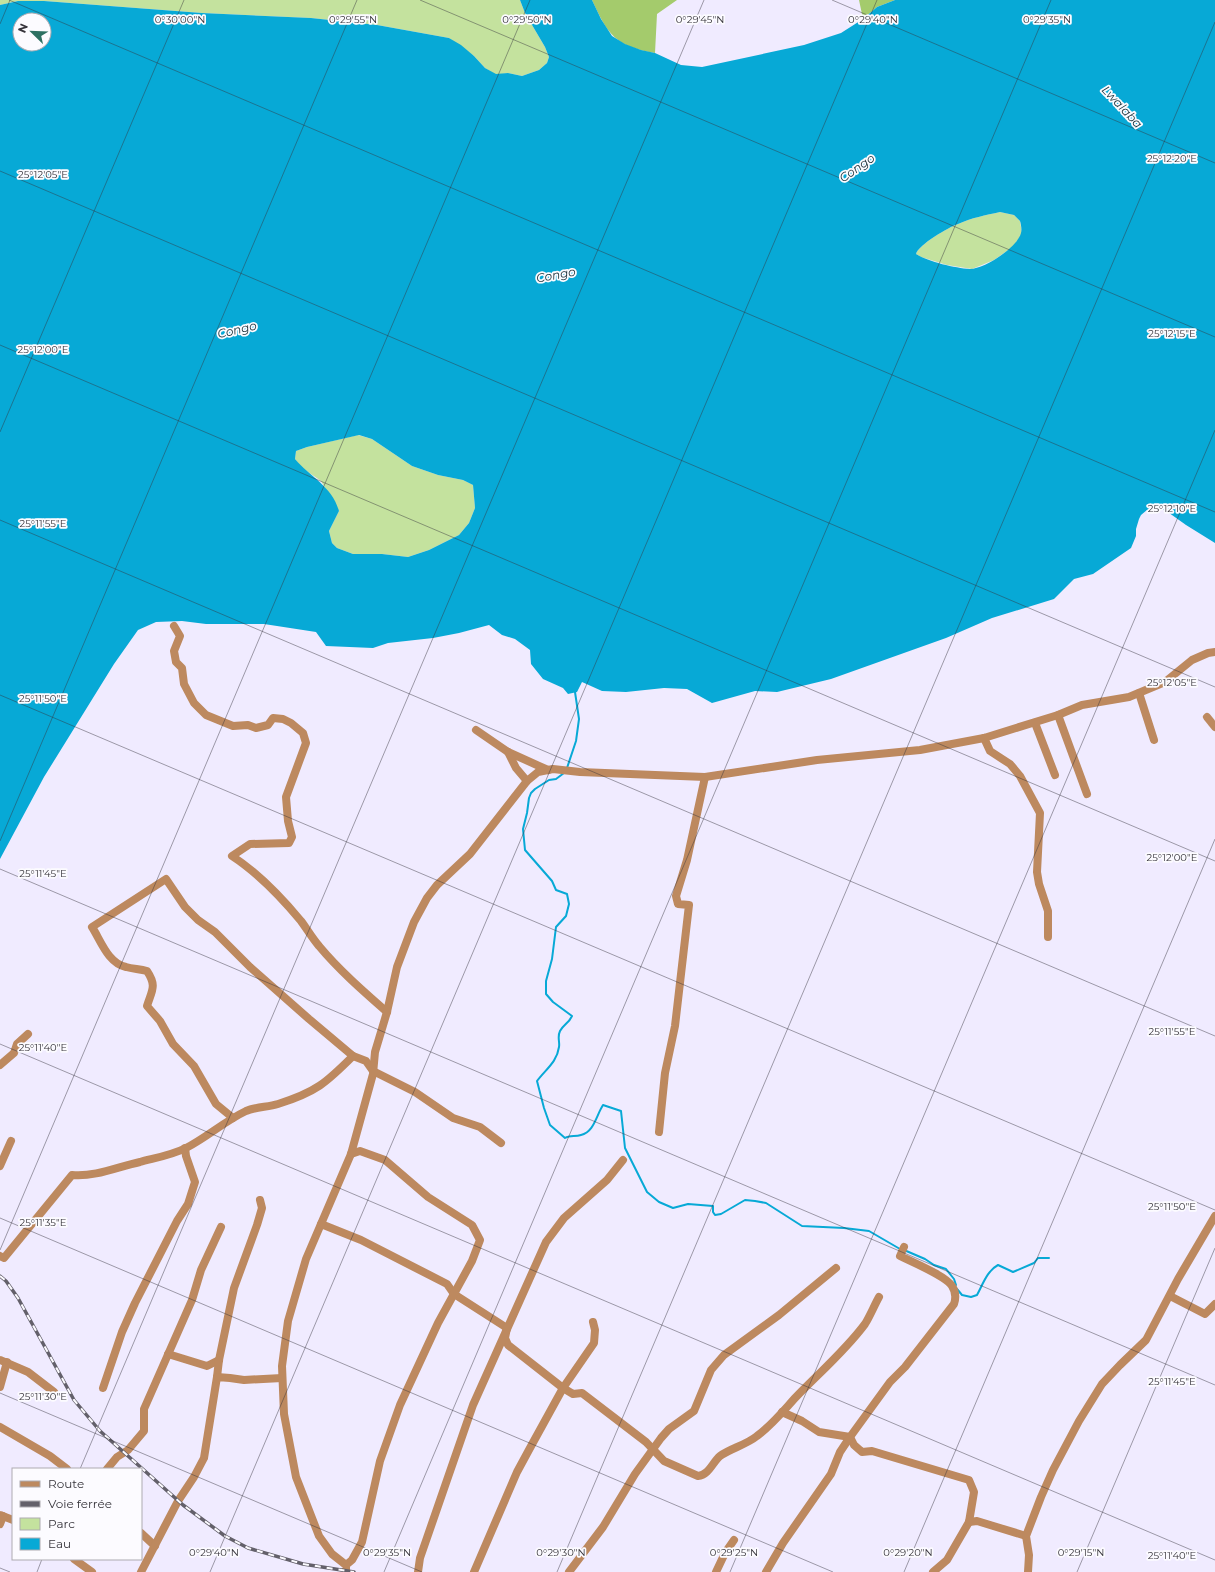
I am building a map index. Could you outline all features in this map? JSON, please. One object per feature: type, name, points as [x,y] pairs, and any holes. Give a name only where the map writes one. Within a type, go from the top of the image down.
[{"type":"street","points":[[174,626],[180,636],[174,651],[176,662],[182,668],[184,684],[194,703],[206,715],[233,726],[248,725],[256,728],[268,725],[273,718],[283,719],[291,723],[303,733],[306,743],[286,797],[288,821],[292,837],[289,843],[250,844],[232,856],[248,866],[286,904],[302,922],[318,945],[362,990],[387,1012]]},
{"type":"street","points":[[351,1154],[360,1151],[385,1160],[428,1197],[472,1225],[480,1240],[472,1261],[438,1323],[422,1356],[393,1423],[380,1461],[362,1542],[346,1569],[318,1536],[296,1477],[284,1414],[282,1378],[282,1366],[288,1321],[306,1260],[351,1154],[373,1071],[375,1052],[387,1012],[397,967],[420,909],[437,885],[470,854],[527,781],[538,772],[548,770],[705,776],[817,760],[920,750],[984,738],[1035,723],[1082,705],[1118,700],[1139,693],[1165,682],[1192,660],[1208,653],[1215,652]]},
{"type":"street","points":[[1139,693],[1154,740]]},
{"type":"street","points":[[1058,715],[1087,794]]},
{"type":"street","points":[[1207,717],[1211,720],[1215,727]]},
{"type":"street","points":[[1035,723],[1055,775]]},
{"type":"street","points":[[476,730],[508,752],[548,770]]},
{"type":"street","points":[[984,738],[990,751],[1010,764],[1020,776],[1040,813],[1036,872],[1048,911],[1048,937]]},
{"type":"street","points":[[508,752],[516,768],[527,781]]},
{"type":"street","points":[[659,1132],[665,1073],[675,1026],[689,905],[678,904],[676,896],[687,860],[705,776]]},
{"type":"street","points":[[233,1118],[216,1104],[194,1066],[173,1044],[160,1020],[147,1006],[153,989],[153,980],[147,971],[126,967],[113,962],[92,927],[166,879],[185,907],[198,920],[215,932],[250,967],[353,1056],[366,1061],[373,1071],[415,1092],[453,1118],[480,1127],[501,1142]]},
{"type":"street","points":[[0,1065],[14,1053],[17,1044],[28,1034]]},
{"type":"street","points":[[0,1256],[4,1258],[72,1176],[84,1176],[108,1171],[185,1148],[248,1110],[266,1107],[293,1099],[314,1090],[329,1080],[353,1056]]},
{"type":"street","points":[[0,1166],[11,1141]]},
{"type":"street","points":[[102,1388],[122,1332],[135,1303],[177,1221],[188,1204],[195,1182],[186,1156],[185,1148]]},
{"type":"street","points":[[418,1572],[420,1558],[473,1405],[546,1242],[564,1218],[607,1180],[623,1160]]},
{"type":"street","points":[[141,1572],[178,1501],[194,1477],[204,1458],[219,1360],[234,1288],[257,1225],[262,1208],[260,1200]]},
{"type":"street","points":[[1028,1572],[1029,1554],[1026,1536],[1041,1497],[1079,1421],[1102,1384],[1146,1340],[1178,1279],[1215,1216]]},
{"type":"street","points":[[321,1224],[361,1240],[447,1284],[448,1288],[454,1294],[507,1328]]},
{"type":"street","points":[[108,1468],[117,1457],[128,1450],[144,1431],[144,1409],[192,1300],[201,1270],[220,1227]]},
{"type":"street","points":[[766,1572],[783,1543],[830,1474],[840,1452],[850,1437],[890,1382],[905,1367],[954,1304],[956,1298],[952,1286],[938,1275],[900,1256],[904,1247]]},
{"type":"street","points":[[569,1572],[603,1527],[635,1474],[669,1429],[694,1411],[711,1370],[724,1354],[779,1315],[836,1268]]},
{"type":"street","points":[[1170,1296],[1205,1314],[1215,1304]]},
{"type":"street","points":[[507,1328],[505,1338],[508,1345],[563,1388],[573,1394],[582,1393],[636,1433],[664,1461],[701,1476],[705,1474],[719,1457],[729,1450],[758,1436],[782,1412],[853,1338],[865,1323],[879,1297]]},
{"type":"street","points":[[474,1572],[517,1472],[563,1388],[594,1343],[595,1330],[593,1322]]},
{"type":"street","points":[[168,1354],[207,1366],[219,1360]]},
{"type":"street","points":[[0,1387],[3,1361],[28,1372],[54,1392]]},
{"type":"street","points":[[217,1377],[244,1380],[282,1378]]},
{"type":"street","points":[[782,1412],[802,1421],[819,1432],[850,1437]]},
{"type":"street","points":[[0,1427],[50,1456],[66,1468]]},
{"type":"street","points":[[850,1437],[854,1445],[862,1452],[872,1451],[969,1480],[974,1492],[969,1522],[947,1560],[933,1572]]},
{"type":"street","points":[[0,1524],[2,1515],[12,1520]]},
{"type":"street","points":[[969,1522],[977,1521],[1026,1536]]},
{"type":"street","points":[[142,1534],[155,1546]]},
{"type":"street","points":[[716,1572],[725,1553],[734,1540]]},
{"type":"street","points":[[75,1560],[92,1572]]},
{"type":"green space","points":[[0,0],[520,0],[525,13],[545,47],[549,57],[547,63],[539,70],[522,76],[508,73],[496,75],[485,68],[474,56],[449,38],[377,25],[311,18],[202,13],[44,1],[18,1],[0,5]]},
{"type":"green space","points":[[592,0],[677,0],[657,14],[655,53],[631,47],[614,37],[603,22]]},
{"type":"green space","points":[[859,0],[895,0],[877,7],[863,19]]},
{"type":"green space","points":[[1000,212],[1014,215],[1020,221],[1022,233],[1014,246],[994,260],[972,269],[947,265],[916,254],[922,246],[941,232],[973,218]]},
{"type":"green space","points":[[358,435],[372,439],[412,466],[438,475],[463,480],[473,485],[475,508],[469,523],[459,535],[429,550],[408,557],[382,554],[353,554],[337,548],[332,543],[329,531],[339,511],[321,481],[301,467],[295,459],[296,451]]},
{"type":"water","points":[[520,0],[592,0],[601,19],[612,36],[625,44],[655,53],[681,65],[702,67],[804,45],[841,33],[863,19],[877,7],[895,0],[1215,0],[1215,543],[1165,510],[1147,510],[1139,519],[1136,529],[1136,536],[1131,548],[1093,574],[1074,579],[1054,599],[992,618],[946,638],[831,679],[777,692],[755,691],[712,703],[687,689],[664,688],[626,692],[602,691],[582,682],[577,692],[568,694],[563,688],[543,679],[531,664],[530,650],[515,639],[502,635],[489,625],[459,633],[433,638],[388,643],[373,648],[326,646],[316,632],[264,624],[206,624],[182,621],[156,622],[138,630],[114,664],[44,777],[0,859],[0,5],[18,1],[44,1],[202,13],[311,18],[377,25],[449,38],[461,45],[485,68],[496,74],[508,73],[522,76],[539,70],[547,63],[549,57],[545,47],[525,13]],"holes":[[[1000,212],[1014,215],[1020,221],[1021,233],[1018,239],[1007,251],[991,262],[970,269],[935,262],[916,254],[918,250],[928,241],[948,229],[968,220]],[[359,435],[372,439],[412,466],[438,475],[463,480],[473,485],[475,508],[469,523],[459,535],[429,550],[408,557],[382,554],[353,554],[337,548],[332,543],[329,531],[339,511],[336,502],[326,488],[295,459],[296,451]]]},
{"type":"waterway","points":[[567,768],[576,741],[579,719],[575,692]]},
{"type":"waterway","points":[[564,773],[556,779],[549,780],[531,793],[523,829],[525,850],[552,881],[556,890],[567,894],[569,904],[566,916],[556,927],[552,959],[546,981],[546,994],[553,1002],[572,1016],[559,1033],[559,1047],[556,1057],[537,1081],[550,1125],[565,1138],[579,1136],[589,1131],[603,1105],[621,1111],[625,1148],[647,1192],[659,1202],[673,1208],[688,1204],[713,1206],[713,1212],[715,1215],[721,1214],[745,1200],[755,1201],[766,1203],[802,1226],[869,1231],[900,1249]]},
{"type":"waterway","points":[[904,1250],[925,1259],[934,1265],[946,1269],[954,1279],[956,1285]]},
{"type":"waterway","points":[[957,1289],[962,1295],[971,1297],[977,1295],[988,1274],[998,1265],[1013,1272],[1034,1263],[1038,1258],[1049,1258]]},
{"type":"railway","points":[[0,1276],[6,1281],[18,1298],[74,1400],[100,1431],[142,1468]]},
{"type":"railway","points":[[142,1468],[183,1505],[225,1536],[248,1548],[303,1564],[354,1572]]},
{"type":"water label","name":"Lwalaba","points":[[1122,107]]},
{"type":"water label","name":"Congo","points":[[857,168]]},
{"type":"water label","name":"Congo","points":[[556,275]]},
{"type":"water label","name":"Congo","points":[[237,330]]}]
